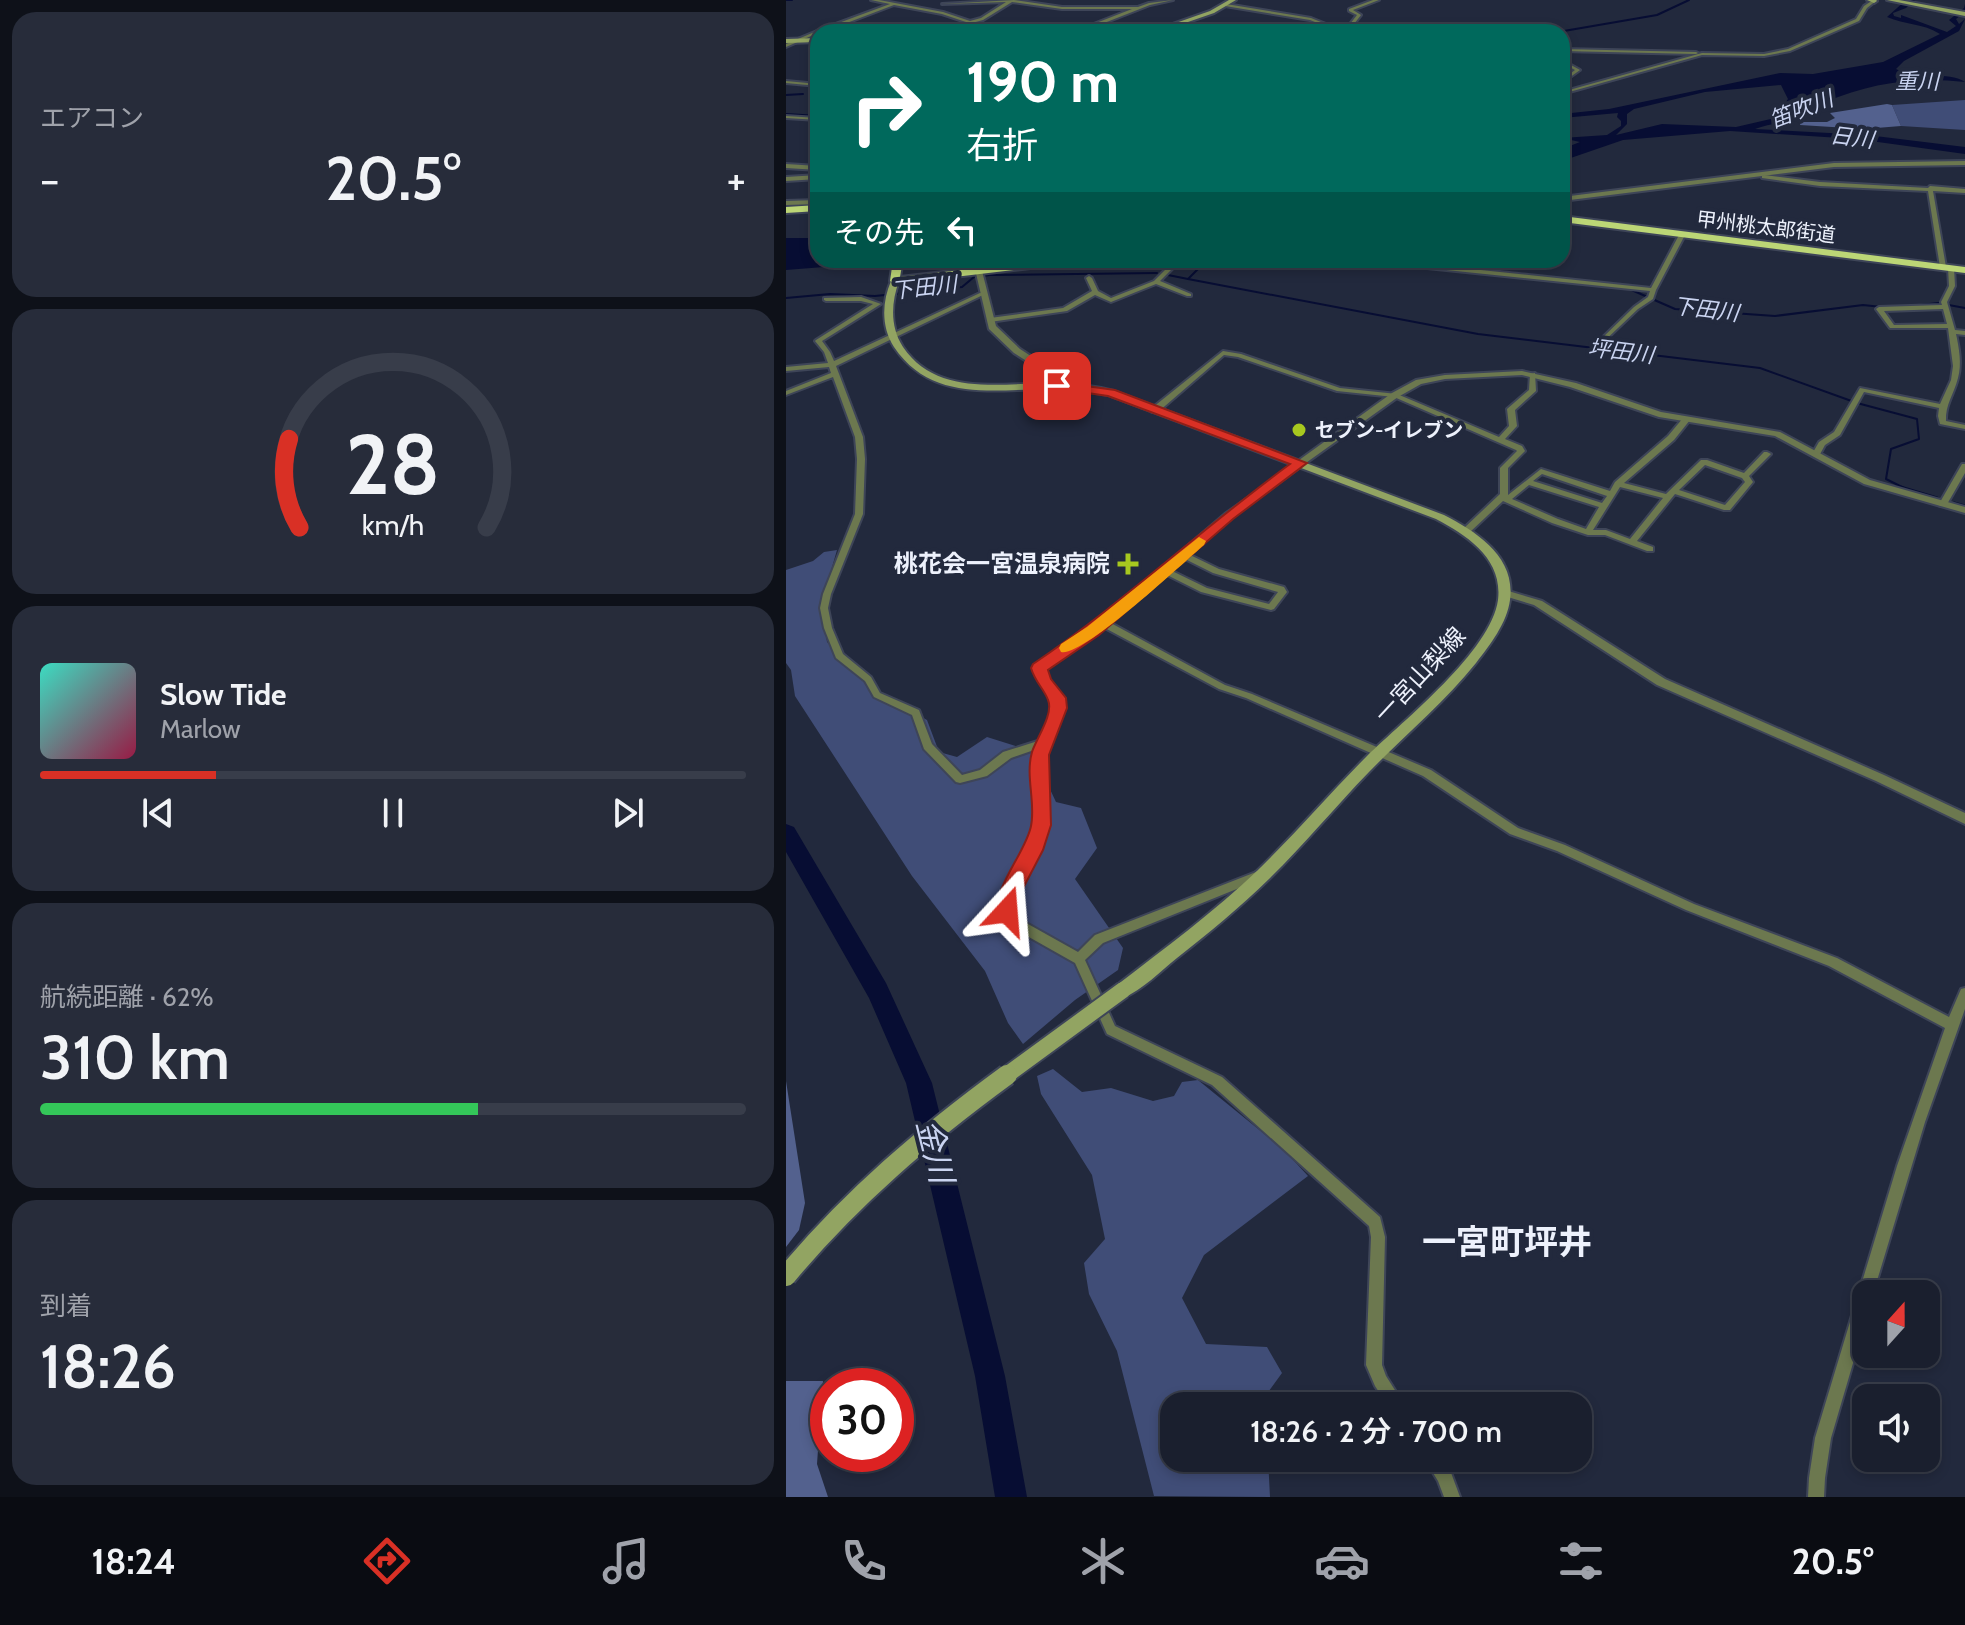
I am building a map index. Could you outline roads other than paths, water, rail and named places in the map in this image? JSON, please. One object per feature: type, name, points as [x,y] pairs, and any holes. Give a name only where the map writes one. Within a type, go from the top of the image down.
[{"type":"highway","points":[[788,208],[810,205]]},
{"type":"highway","name":"甲州桃太郎街道","points":[[1570,220],[1965,270]]},
{"type":"highway","points":[[896,268],[893,286],[1022,268]]},
{"type":"main road","points":[[1175,24],[1233,0]]},
{"type":"main road","points":[[1893,0],[1965,14]]},
{"type":"main road","points":[[786,44],[810,42]]},
{"type":"main road","points":[[893,286],[888,320],[892,335],[908,364],[928,377],[945,383],[979,387],[1057,386],[1111,393],[1300,463],[1440,517],[1466,531],[1486,546],[1498,562],[1505,593]]},
{"type":"main road","name":"一宮山梨線","points":[[786,1276],[814,1239],[882,1174],[1198,932],[1264,874],[1380,751],[1408,727],[1485,641],[1497,621],[1505,593]]},
{"type":"street","points":[[878,0],[970,22]]},
{"type":"street","points":[[927,11],[950,0]]},
{"type":"street","points":[[1098,24],[1171,0]]},
{"type":"street","points":[[1352,24],[1359,15],[1350,10],[1377,0]]},
{"type":"street","points":[[1570,50],[1764,55],[1789,50],[1858,20],[1873,0]]},
{"type":"street","points":[[944,4],[1014,1],[1062,8],[1142,8]]},
{"type":"street","points":[[963,24],[982,19],[1014,1]]},
{"type":"street","points":[[841,24],[894,5]]},
{"type":"street","points":[[1226,5],[1311,19],[1320,24]]},
{"type":"street","points":[[796,42],[810,36]]},
{"type":"street","points":[[1570,91],[1702,54]]},
{"type":"street","points":[[786,82],[810,84]]},
{"type":"street","points":[[786,114],[810,116]]},
{"type":"street","points":[[1570,198],[1867,163],[1965,163]]},
{"type":"street","points":[[786,166],[810,168]]},
{"type":"street","points":[[1750,175],[1820,184],[1965,191]]},
{"type":"street","points":[[786,179],[810,178]]},
{"type":"street","points":[[1930,188],[1952,286],[1945,305],[1961,373],[1940,412],[1943,422],[1965,427]]},
{"type":"street","points":[[1598,345],[1651,297],[1682,235]]},
{"type":"street","points":[[1089,278],[1095,292],[1111,300],[1156,282],[1170,268]]},
{"type":"street","points":[[1465,268],[1632,287],[1651,297]]},
{"type":"street","points":[[979,275],[990,320],[1003,339],[1060,379],[1057,386]]},
{"type":"street","points":[[1156,282],[1189,295]]},
{"type":"street","points":[[990,320],[1065,310],[1095,292]]},
{"type":"street","points":[[786,393],[892,335],[982,294]]},
{"type":"street","points":[[826,299],[861,299],[878,304],[818,341],[833,370],[859,437],[861,459],[859,514],[824,608],[839,656],[864,675],[884,700],[916,713],[928,746],[960,779],[983,773],[1007,755],[1043,743]]},
{"type":"street","points":[[1945,305],[1879,309],[1892,327],[1951,328],[1965,333]]},
{"type":"street","points":[[1155,410],[1223,353],[1239,355],[1339,390],[1395,395],[1521,451],[1504,468],[1504,498]]},
{"type":"street","points":[[786,369],[833,370]]},
{"type":"street","points":[[1500,440],[1513,426],[1511,409],[1532,391],[1533,374]]},
{"type":"street","points":[[1387,1392],[1374,1365],[1378,1237],[1375,1222],[1217,1081],[1111,1030],[1079,959],[1024,928],[1007,911],[1009,896],[1033,850],[1041,825],[1039,762],[1058,703],[1043,681],[1039,668],[1103,623],[1228,516],[1300,463],[1395,395],[1432,379],[1533,374],[1686,420],[1777,434],[1867,482],[1965,510]]},
{"type":"street","points":[[1816,454],[1822,444],[1837,433],[1862,389],[1944,407]]},
{"type":"street","points":[[1588,532],[1618,484],[1671,438],[1686,420]]},
{"type":"street","points":[[1745,476],[1767,454]]},
{"type":"street","points":[[1618,484],[1670,494],[1727,508],[1749,482],[1745,476],[1704,462],[1670,494],[1632,542]]},
{"type":"street","points":[[1943,504],[1965,466]]},
{"type":"street","points":[[1466,531],[1541,471],[1610,494]]},
{"type":"street","points":[[1528,482],[1603,506]]},
{"type":"street","points":[[1504,498],[1588,532],[1606,533],[1650,549]]},
{"type":"street","points":[[1164,570],[1204,590],[1271,607],[1283,592],[1216,571],[1183,555]]},
{"type":"street","points":[[1505,593],[1538,603],[1661,682],[1880,778],[1965,819]]},
{"type":"street","points":[[1103,623],[1222,687],[1380,751],[1444,783],[1514,831],[1561,848],[1690,907],[1833,962],[1952,1025]]},
{"type":"street","points":[[1079,959],[1099,939],[1264,874]]},
{"type":"street","points":[[1816,1497],[1828,1424],[1878,1251],[1965,993]]},
{"type":"street","points":[[1439,1472],[1452,1497]]},
{"type":"water","points":[[1906,0],[1915,0],[1893,13],[1894,16],[1901,18],[1901,15],[1947,32],[1956,26],[1949,20],[1965,4],[1965,12],[1956,19],[1959,24],[1965,19],[1959,31],[1904,61],[1896,69],[1965,82],[1928,80],[1876,86],[1842,95],[1787,121],[1755,129],[1867,135],[1965,147],[1965,154],[1856,139],[1730,131],[1623,140],[1570,158],[1570,146],[1580,142],[1570,137],[1607,135],[1621,126],[1621,121],[1618,113],[1570,117],[1570,113],[1609,109],[1780,73],[1813,74],[1883,62],[1940,34],[1887,17]],"holes":[[[1781,85],[1788,99],[1775,118],[1736,127],[1662,124],[1616,135],[1627,124],[1627,114],[1634,109],[1705,92]]]},
{"type":"water","points":[[786,238],[810,238],[811,268],[786,270]]},
{"type":"waterway","points":[[786,0],[792,0]]},
{"type":"waterway","points":[[1570,30],[1657,15],[1689,0]]},
{"type":"waterway","points":[[1171,24],[1212,10]]},
{"type":"waterway","points":[[786,95],[803,94]]},
{"type":"waterway","points":[[786,114],[810,116]]},
{"type":"waterway","name":"下田川","points":[[1188,279],[1199,268]]},
{"type":"waterway","name":"下田川","points":[[1472,268],[1601,283]]},
{"type":"waterway","name":"下田川","points":[[786,298],[830,294],[875,296],[962,287],[974,277],[990,275],[1157,273]]},
{"type":"waterway","name":"下田川","points":[[1168,275],[1188,279]]},
{"type":"waterway","name":"坪田川","points":[[1188,279],[1478,334],[1760,368],[1857,403],[1917,419],[1919,439],[1891,449],[1886,479],[1904,488]]},
{"type":"waterway","name":"下田川","points":[[1627,288],[1675,309],[1775,316],[1863,305],[1882,307]]},
{"type":"waterway","name":"下田川","points":[[1913,306],[1938,303],[1965,308]]},
{"type":"waterway","name":"坪田川","points":[[1897,486],[1937,498]]},
{"type":"waterway","name":"坪田川","points":[[1954,503],[1965,506]]},
{"type":"waterway","name":"金川","points":[[786,833],[878,991],[919,1083],[990,1376],[1011,1497]]},
{"type":"place","name":"セブン-イレブン","points":[[1299,430]]},
{"type":"place","name":"桃花会一宮温泉病院","points":[[1128,564]]},
{"type":"district","name":"一宮町坪井","points":[[1507,1242]]},
{"type":"water label","name":"重川","points":[[1917,81]]},
{"type":"water label","name":"笛吹川","points":[[1801,109]]},
{"type":"water label","name":"日川","points":[[1852,137]]}]
